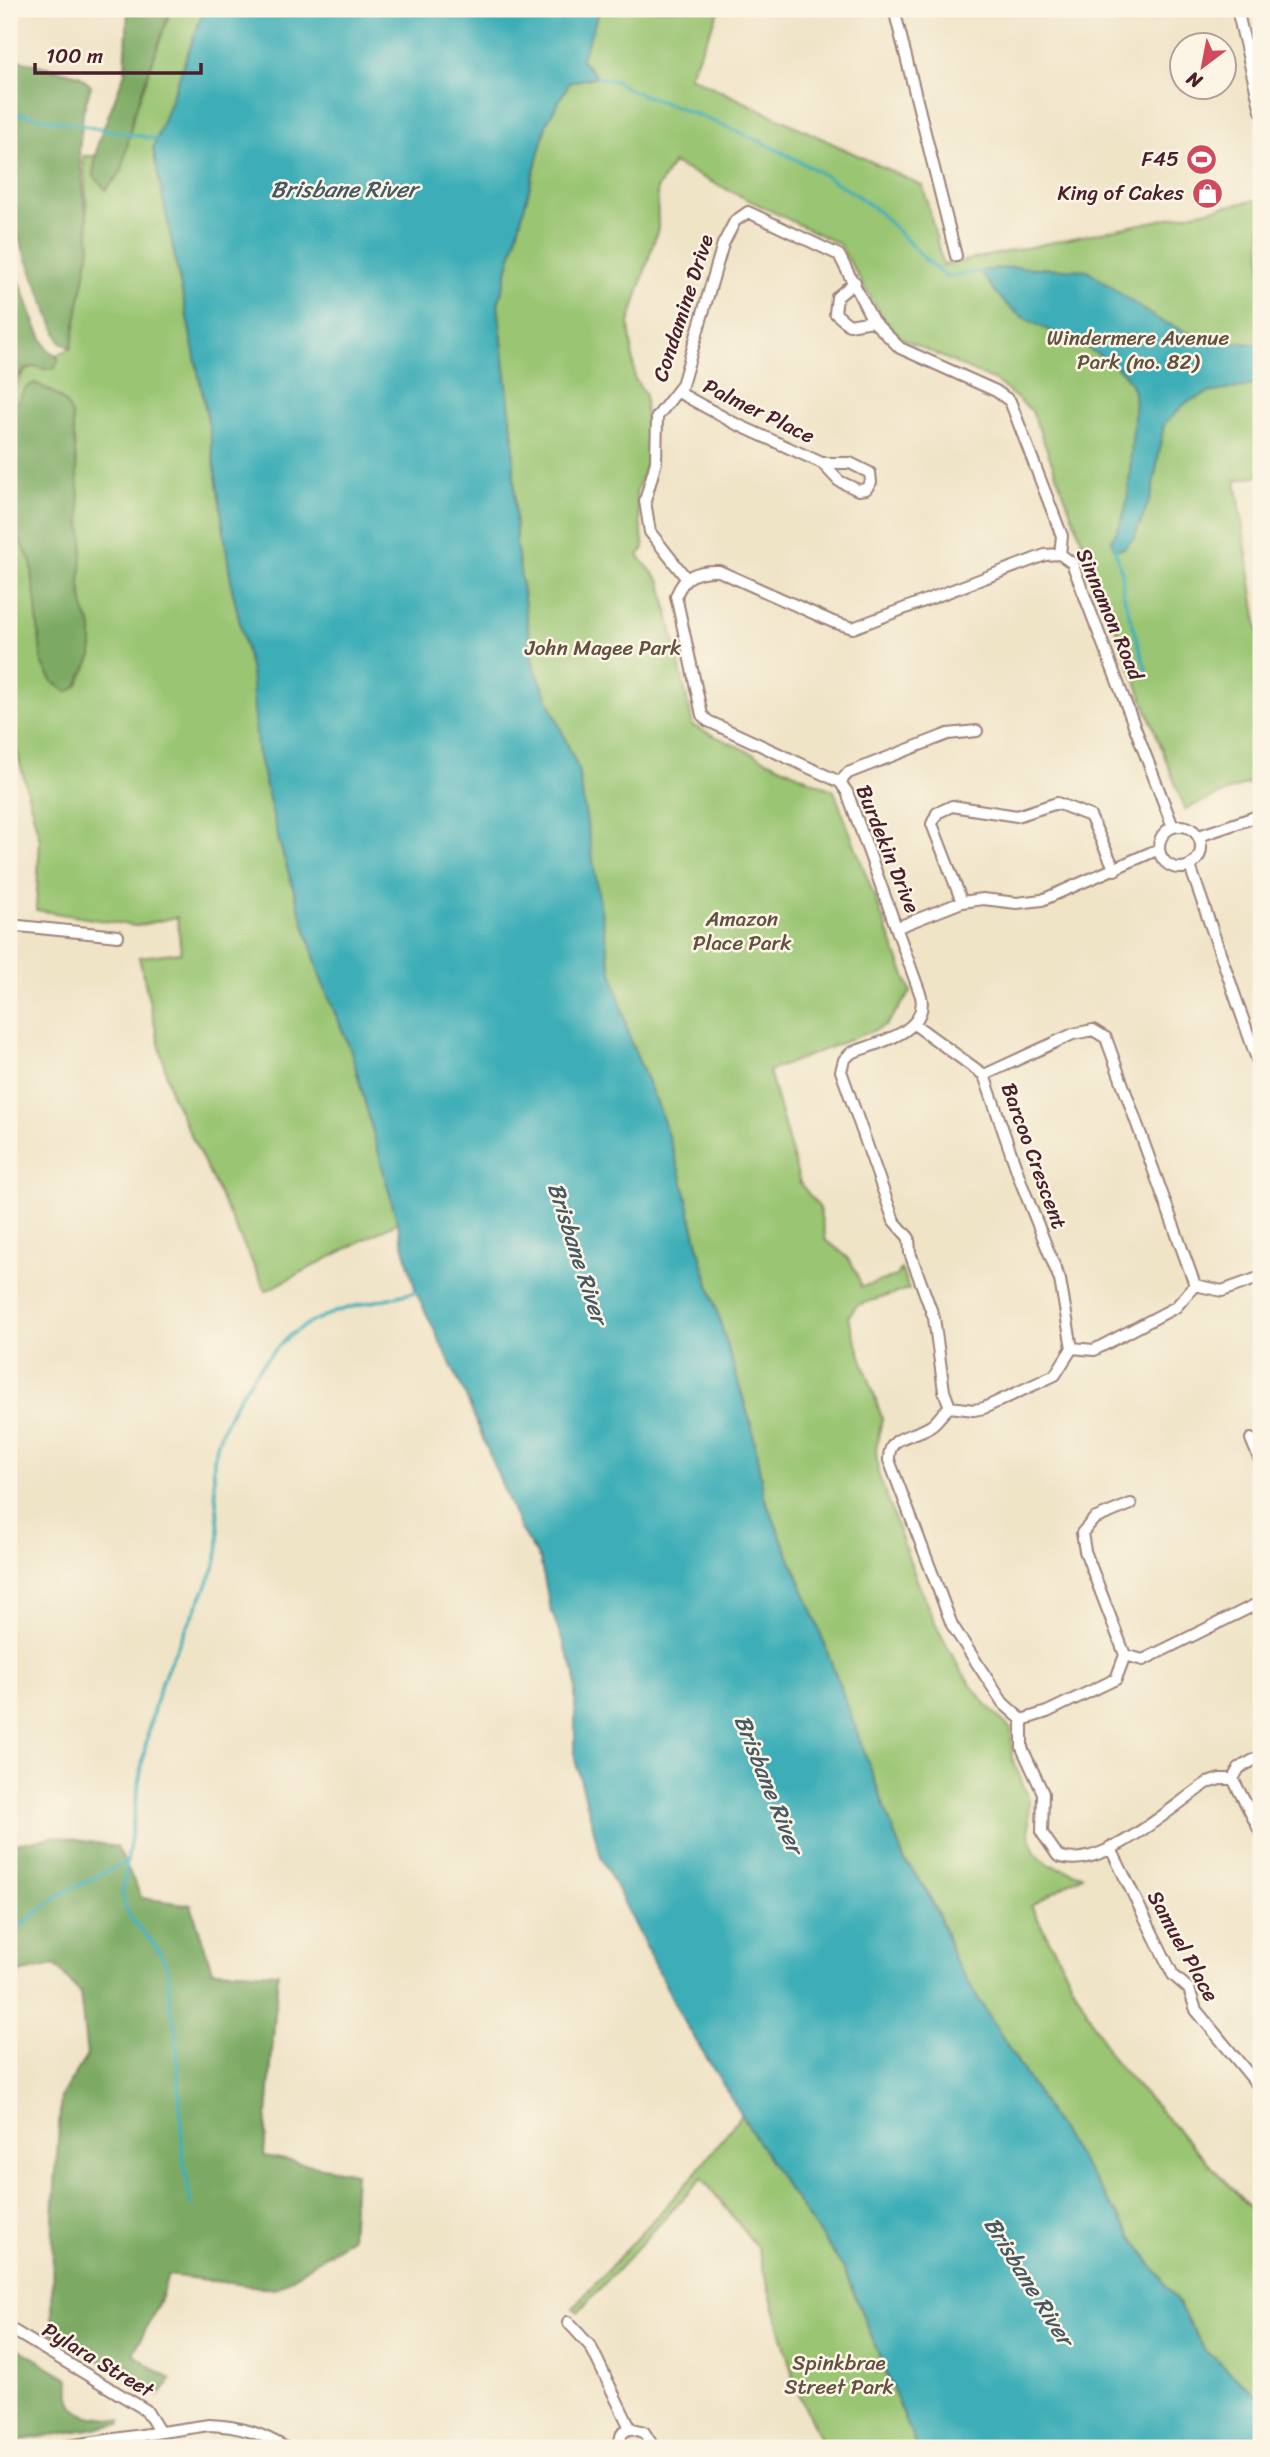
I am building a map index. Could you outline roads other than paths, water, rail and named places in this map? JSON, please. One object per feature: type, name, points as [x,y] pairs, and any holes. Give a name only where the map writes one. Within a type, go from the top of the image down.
[{"type":"street","points":[[894,9],[956,256]]},
{"type":"street","points":[[1237,9],[1261,111]]},
{"type":"street","name":"Condamine Drive","points":[[686,578],[650,532],[645,502],[656,462],[657,417],[678,392],[723,244],[735,221],[742,214],[757,214],[834,250],[848,266],[873,321],[900,348],[1007,398],[1016,414]]},
{"type":"street","points":[[855,282],[837,297],[835,313],[849,325],[873,321]]},
{"type":"street","name":"Palmer Place","points":[[678,392],[734,423],[822,463]]},
{"type":"street","name":"Sinnamon Road","points":[[1016,414],[1062,536],[1060,554],[1072,563],[1173,827]]},
{"type":"street","points":[[686,578],[704,571],[719,571],[833,622],[853,628],[1045,555],[1060,554]]},
{"type":"street","name":"Burdekin Drive","points":[[686,578],[676,596],[702,715],[708,722],[840,782],[847,792],[898,927],[923,1005],[914,1024]]},
{"type":"street","points":[[840,782],[848,773],[935,739],[977,730]]},
{"type":"street","points":[[962,902],[932,824],[937,813],[953,807],[1017,816],[1057,803],[1090,817],[1115,870]]},
{"type":"street","points":[[1199,836],[1261,815]]},
{"type":"street","points":[[898,927],[962,902],[983,899],[1032,902],[1115,870],[1158,849],[1162,836],[1173,827],[1187,827],[1199,836],[1201,849],[1190,866]]},
{"type":"street","points":[[1158,849],[1170,866],[1190,866]]},
{"type":"street","points":[[1190,866],[1261,1071]]},
{"type":"street","points":[[9,925],[118,936]]},
{"type":"street","points":[[950,1407],[944,1391],[934,1318],[910,1253],[909,1238],[894,1221],[841,1071],[844,1060],[850,1053],[914,1024],[984,1075]]},
{"type":"street","name":"Barcoo Crescent","points":[[1072,1348],[1060,1280],[1022,1185],[984,1075],[1073,1034],[1093,1030],[1106,1038],[1195,1284]]},
{"type":"street","points":[[950,1407],[974,1410],[984,1408],[1055,1375],[1072,1348],[1094,1350],[1176,1307],[1195,1284],[1222,1292],[1261,1277]]},
{"type":"street","points":[[950,1407],[927,1429],[896,1440],[889,1450],[889,1460],[952,1625],[1003,1703],[1022,1720],[1023,1748],[1043,1793],[1042,1833],[1047,1845],[1058,1856],[1077,1860],[1110,1847],[1154,1822],[1207,1783],[1233,1779]]},
{"type":"street","points":[[1251,1439],[1261,1463]]},
{"type":"street","points":[[1022,1720],[1047,1712],[1116,1679],[1125,1656],[1085,1551],[1082,1533],[1094,1519],[1131,1504]]},
{"type":"street","points":[[1125,1656],[1143,1660],[1261,1602]]},
{"type":"street","points":[[1233,1779],[1239,1769],[1261,1756]]},
{"type":"street","points":[[1233,1779],[1261,1833]]},
{"type":"street","name":"Samuel Place","points":[[1110,1847],[1173,1975],[1189,1989],[1196,2010],[1261,2089]]},
{"type":"street","points":[[568,2322],[591,2347],[630,2428]]},
{"type":"street","name":"Pylara Street","points":[[9,2328],[146,2410],[159,2431]]},
{"type":"street","points":[[54,2448],[159,2431],[234,2426],[260,2434],[286,2448]]},
{"type":"street","points":[[618,2448],[617,2442],[622,2433],[630,2428],[644,2431],[654,2448]]},
{"type":"water","name":"Brisbane River","points":[[204,9],[600,9],[581,60],[597,77],[570,82],[547,122],[498,305],[513,439],[516,543],[533,664],[578,769],[609,960],[631,1043],[659,1108],[682,1179],[701,1258],[752,1428],[764,1497],[810,1605],[904,1860],[934,1906],[953,1958],[1061,2132],[1176,2300],[1204,2349],[1261,2399],[1261,2448],[917,2448],[844,2269],[781,2179],[681,2016],[601,1857],[575,1759],[575,1674],[551,1610],[540,1560],[520,1529],[465,1394],[416,1292],[351,1051],[321,979],[279,841],[257,749],[251,671],[232,588],[209,426],[153,149]]},
{"type":"water","points":[[1014,267],[1087,270],[1155,318],[1202,339],[1261,345],[1261,384],[1208,393],[1187,402],[1164,424],[1152,494],[1135,536],[1124,548],[1114,549],[1111,540],[1122,520],[1129,487],[1133,389],[1126,377],[1102,356],[1013,310],[980,271]]},
{"type":"waterway","points":[[597,77],[615,81],[632,91],[726,126],[816,171],[873,207],[941,273],[947,276],[984,273]]},
{"type":"waterway","points":[[9,112],[156,139]]},
{"type":"waterway","points":[[1114,547],[1122,573],[1123,593],[1148,676]]},
{"type":"waterway","points":[[191,2204],[183,2154],[175,2022],[170,2007],[168,1974],[158,1949],[134,1922],[122,1895],[141,1771],[157,1697],[208,1582],[218,1553],[219,1526],[214,1473],[218,1443],[225,1424],[247,1385],[290,1336],[330,1314],[416,1292]]},
{"type":"waterway","points":[[9,1934],[60,1895],[127,1861]]},
{"type":"place","name":"F45","points":[[1202,159]]},
{"type":"place","name":"King of Cakes","points":[[1207,193]]},
{"type":"park label","name":"Windermere Avenue Park (no. 82)","points":[[1138,350]]},
{"type":"park label","name":"John Magee Park","points":[[603,648]]},
{"type":"park label","name":"Amazon Place Park","points":[[742,931]]},
{"type":"park label","name":"Spinkbrae Street Park","points":[[839,2375]]}]
